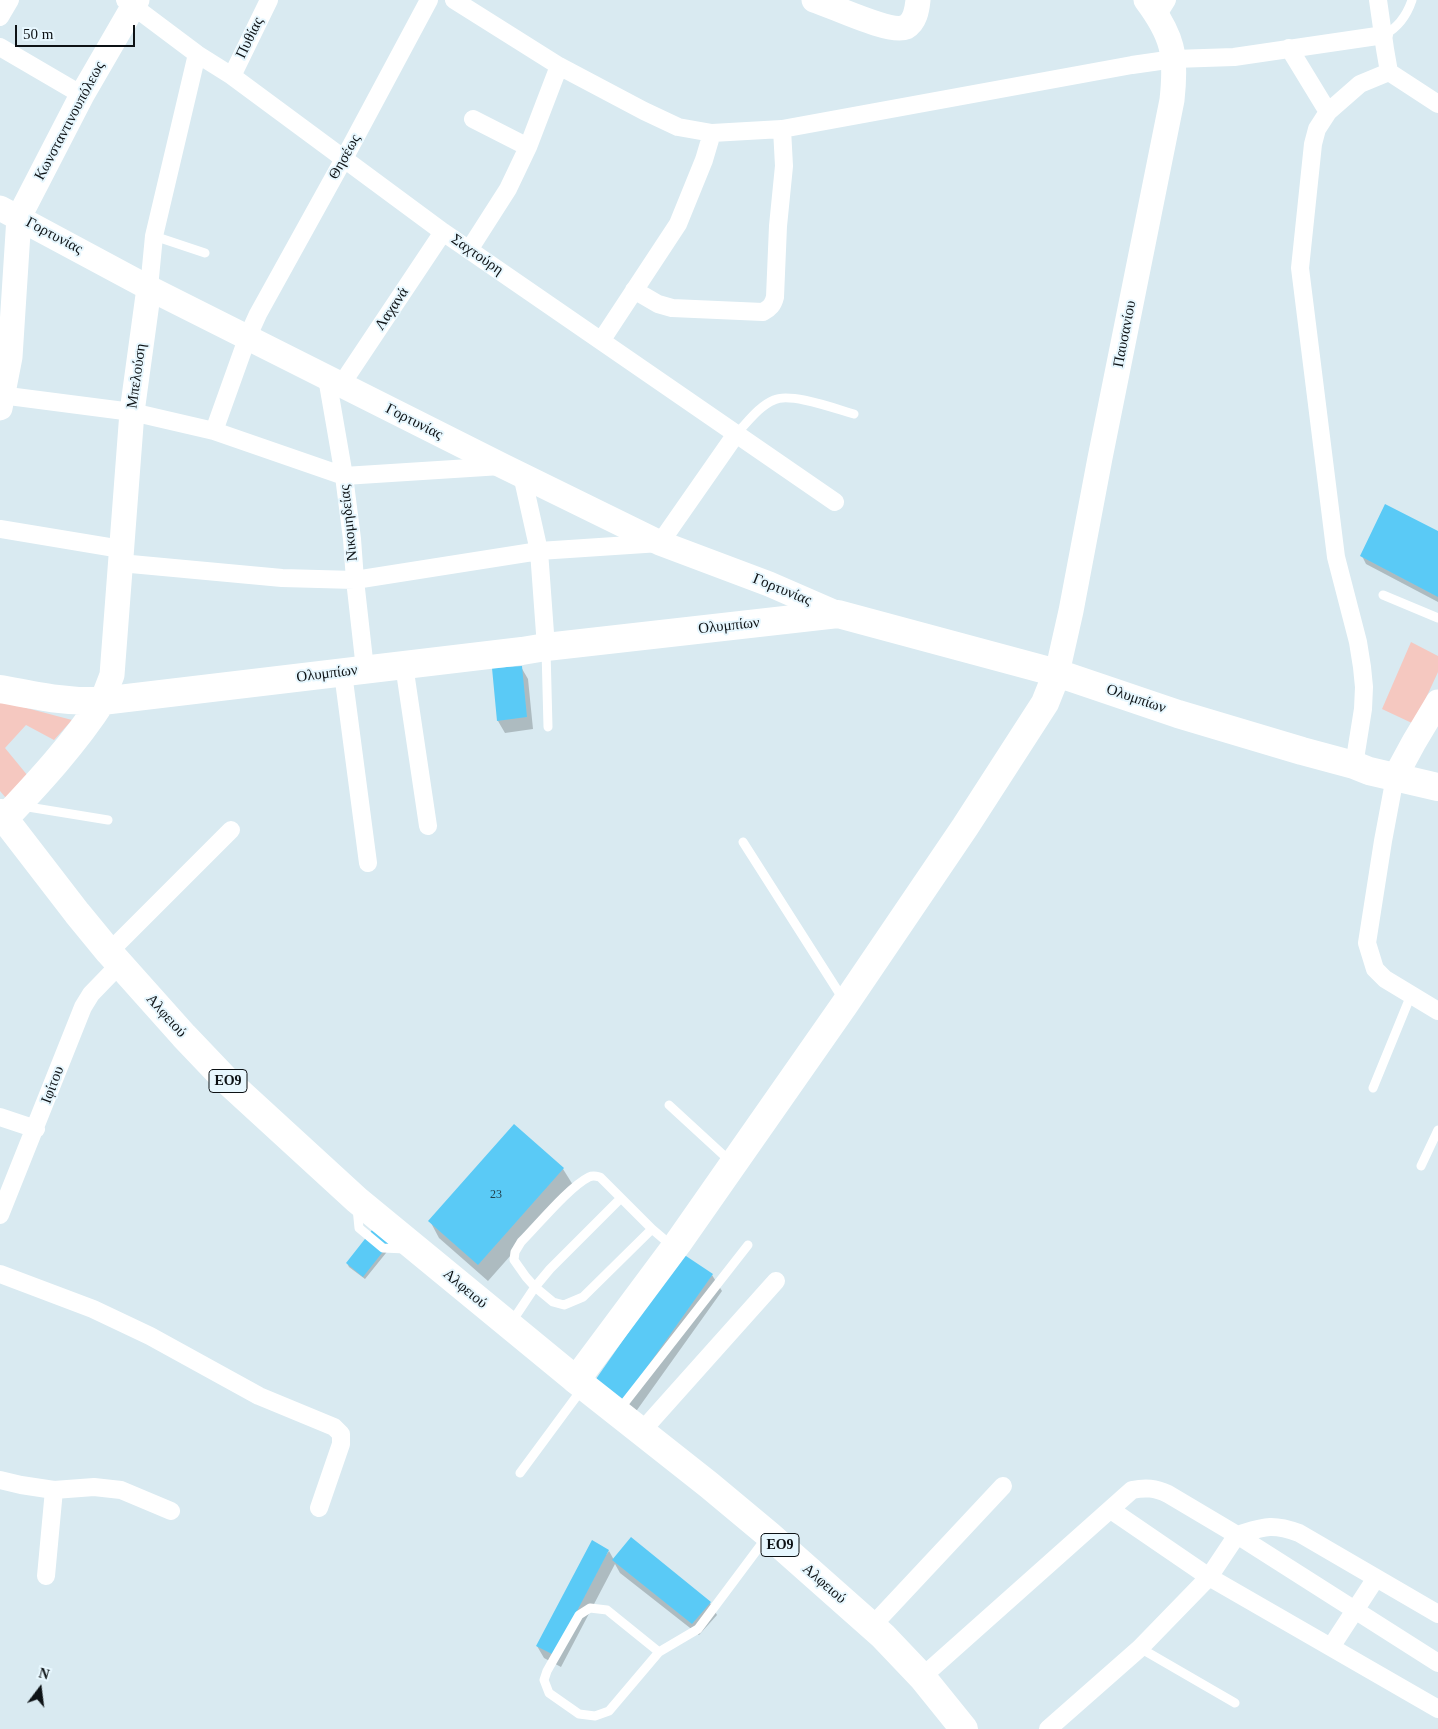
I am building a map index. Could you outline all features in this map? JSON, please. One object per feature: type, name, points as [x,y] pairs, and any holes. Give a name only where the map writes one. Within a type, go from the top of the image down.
[{"type":"main road","name":"Ολυμπίων","points":[[0,688],[75,701],[102,701],[522,651],[546,646],[838,614],[1057,673],[1178,714],[1302,752],[1354,765],[1369,772],[1438,787]]},
{"type":"main road","points":[[580,1383],[846,1004],[965,827],[1040,712],[1057,673]]},
{"type":"main road","points":[[5,815],[92,717],[102,701]]},
{"type":"main road","name":"Αλφειού","points":[[5,815],[77,913],[184,1036],[225,1079],[357,1200],[509,1326],[769,1535],[872,1626],[922,1677],[964,1729]]},
{"type":"street","points":[[0,17],[10,0]]},
{"type":"street","name":"Πυθίας","points":[[232,76],[269,0]]},
{"type":"street","name":"Θησέως","points":[[214,432],[248,336],[258,314],[429,0]]},
{"type":"street","points":[[454,0],[559,66],[678,127],[712,134],[782,129],[1132,65],[1174,59],[1234,57],[1384,35]]},
{"type":"street","points":[[814,0],[877,24],[894,28],[904,28],[912,22],[916,14],[918,0]]},
{"type":"street","points":[[1378,0],[1389,72],[1438,104]]},
{"type":"street","name":"Σαχτούρη","points":[[132,2],[197,54],[232,76],[443,232],[835,502]]},
{"type":"street","name":"Κωνσταντινουπόλεως","points":[[9,213],[82,95],[132,2]]},
{"type":"street","name":"Παυσανίου","points":[[1057,673],[1071,611],[1172,100],[1173,49],[1157,5]]},
{"type":"street","points":[[0,47],[82,95]]},
{"type":"street","points":[[1289,48],[1328,112]]},
{"type":"street","name":"Μπελούση","points":[[102,701],[112,675],[132,412],[154,236],[197,54]]},
{"type":"street","points":[[469,250],[508,189],[528,147],[559,66]]},
{"type":"street","points":[[1354,765],[1363,710],[1364,687],[1362,667],[1358,642],[1336,557],[1300,268],[1313,144],[1317,128],[1328,112],[1360,84],[1389,72]]},
{"type":"street","points":[[473,119],[528,147]]},
{"type":"street","points":[[634,290],[658,304],[672,308],[764,312],[769,309],[775,297],[778,226],[784,166],[782,129]]},
{"type":"street","points":[[601,341],[678,224],[704,160],[712,134]]},
{"type":"street","points":[[9,213],[10,357],[1,399],[132,412],[214,432],[344,476],[513,471],[539,551],[546,646]]},
{"type":"street","name":"Γορτυνίας","points":[[9,213],[149,288],[248,336],[334,382],[660,543],[769,584],[838,614]]},
{"type":"street","name":"Λαχανά","points":[[334,382],[443,232]]},
{"type":"street","name":"Νικομηδείας","points":[[334,382],[355,580],[354,671],[368,862]]},
{"type":"street","points":[[0,529],[120,556],[282,578],[355,580],[539,551],[660,543],[736,434]]},
{"type":"street","points":[[404,665],[428,826]]},
{"type":"street","points":[[1438,702],[1395,777],[1382,841],[1367,943],[1375,969],[1385,979],[1438,1011]]},
{"type":"street","name":"Ιφίτου","points":[[0,1215],[36,1129],[83,1007],[115,958],[231,830]]},
{"type":"street","points":[[0,1116],[36,1129]]},
{"type":"street","points":[[0,1274],[93,1309],[150,1336],[259,1396],[334,1427],[341,1434],[342,1444],[319,1508]]},
{"type":"street","points":[[641,1432],[776,1281]]},
{"type":"street","points":[[0,1480],[54,1490],[94,1487],[121,1490],[171,1511]]},
{"type":"street","points":[[872,1626],[1003,1486]]},
{"type":"street","points":[[922,1677],[1132,1490],[1146,1487],[1157,1489],[1237,1535],[1438,1663]]},
{"type":"street","points":[[46,1576],[54,1490]]},
{"type":"street","points":[[1111,1510],[1209,1577],[1438,1709]]},
{"type":"street","points":[[1048,1729],[1140,1648],[1209,1577],[1237,1535],[1267,1526],[1284,1528],[1299,1533],[1438,1614]]},
{"type":"street","points":[[1331,1647],[1376,1578]]},
{"type":"lane","points":[[1384,35],[1393,30],[1405,17],[1412,0]]},
{"type":"lane","points":[[154,236],[205,253]]},
{"type":"lane","points":[[736,434],[757,412],[774,400],[785,397],[808,401],[854,414]]},
{"type":"lane","points":[[1383,595],[1438,618]]},
{"type":"lane","points":[[546,646],[548,727]]},
{"type":"lane","points":[[5,815],[108,820]]},
{"type":"lane","points":[[743,842],[846,1004]]},
{"type":"lane","points":[[1373,1088],[1410,995]]},
{"type":"lane","points":[[668,1105],[733,1164]]},
{"type":"lane","points":[[1421,1166],[1438,1130]]},
{"type":"lane","points":[[652,1229],[583,1297],[564,1304],[553,1302],[535,1287],[514,1260],[515,1252],[521,1242],[573,1189],[594,1175],[600,1176],[652,1229],[675,1248]]},
{"type":"lane","points":[[509,1326],[535,1287],[558,1260],[621,1198]]},
{"type":"lane","points":[[618,1412],[748,1245]]},
{"type":"lane","points":[[520,1473],[580,1383]]},
{"type":"lane","points":[[659,1652],[607,1610],[590,1608],[579,1615],[544,1680],[549,1693],[579,1714],[595,1716],[609,1711],[659,1652],[698,1629],[769,1535]]},
{"type":"lane","points":[[1140,1648],[1235,1702]]},
{"type":"shaded area","points":[[1411,642],[1438,656],[1438,672],[1414,724],[1382,709]]},
{"type":"shaded area","points":[[0,701],[72,720],[54,740],[26,725],[5,748],[28,776],[6,798],[0,791]]},
{"type":"building","points":[[1385,504],[1438,531],[1438,597],[1360,556]]},
{"type":"building","points":[[522,666],[527,717],[497,721],[492,668]]},
{"type":"building","points":[[514,1124],[564,1168],[478,1265],[428,1221]]},
{"type":"building","points":[[372,1230],[389,1244],[363,1277],[346,1263]]},
{"type":"building","points":[[683,1254],[713,1274],[623,1401],[596,1379]]},
{"type":"building","points":[[631,1537],[711,1602],[692,1624],[612,1560]]},
{"type":"building","points":[[592,1540],[609,1550],[554,1655],[536,1646]]}]
